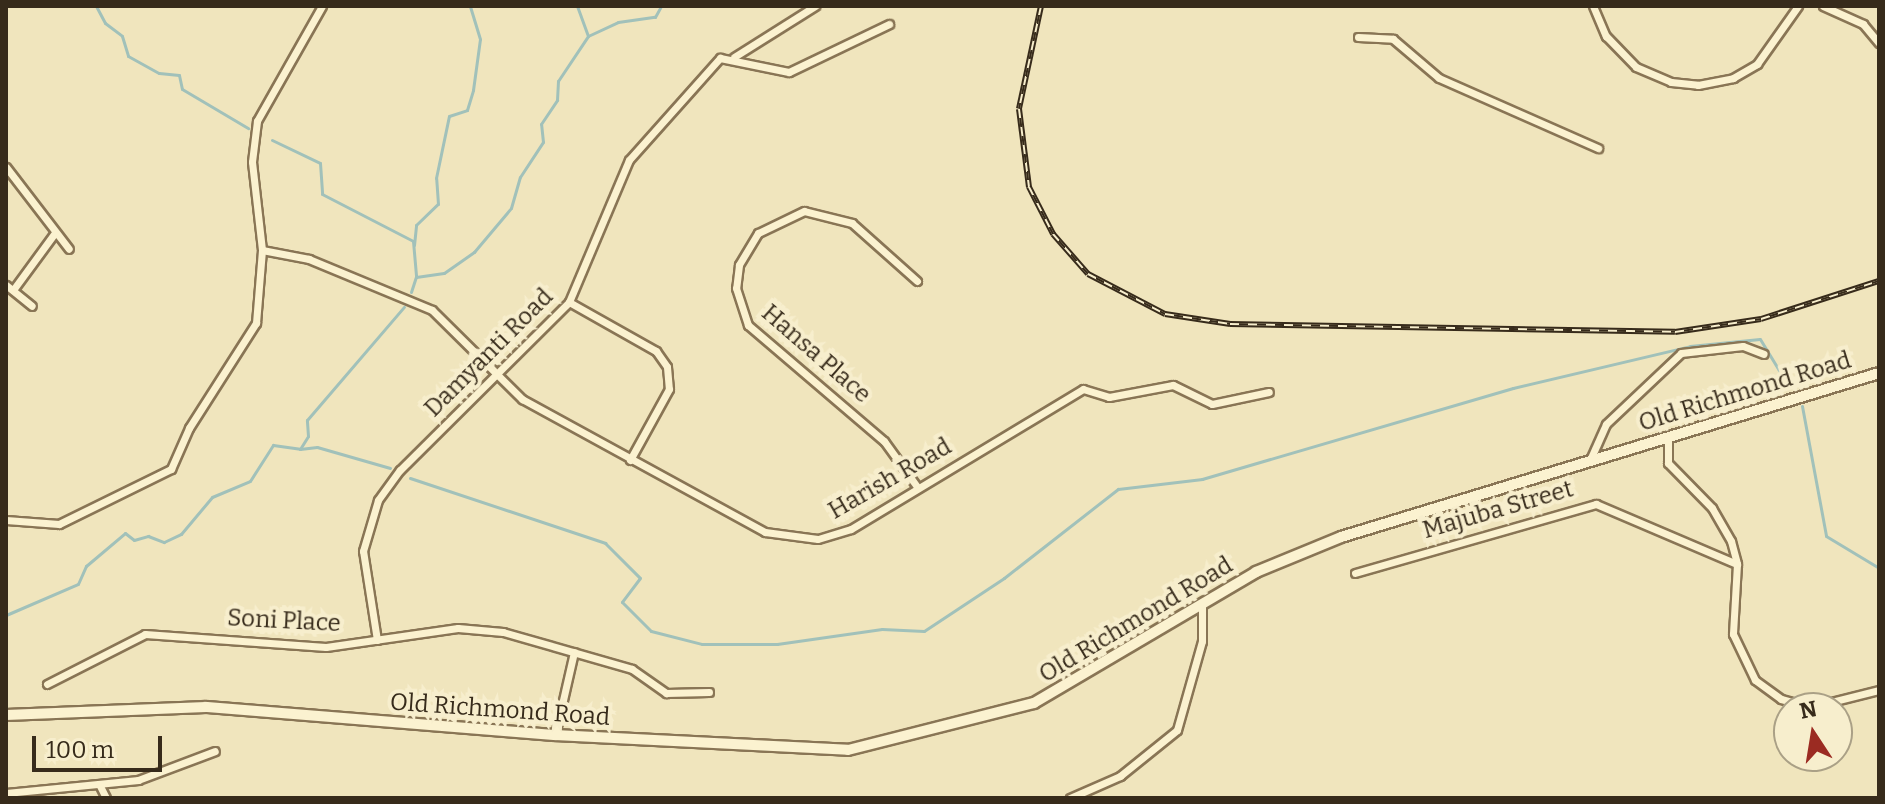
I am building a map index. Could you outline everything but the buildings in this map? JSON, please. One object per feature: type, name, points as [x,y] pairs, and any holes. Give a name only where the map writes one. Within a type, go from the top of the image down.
[{"type":"street","name":"Damyanti Road","points":[[377,640],[363,551],[370,518],[400,470],[499,376],[569,302],[622,171],[713,62],[734,57],[815,6]]},
{"type":"street","points":[[1593,6],[1606,36],[1636,67],[1671,82],[1698,85],[1733,78],[1757,64],[1798,6]]},
{"type":"street","points":[[1823,6],[1863,24],[1879,43]]},
{"type":"street","points":[[6,520],[51,526],[164,475],[262,307],[262,250],[252,162],[257,121],[317,8]]},
{"type":"street","points":[[734,57],[763,71],[789,72],[889,24]]},
{"type":"street","points":[[1358,37],[1393,39],[1431,73],[1598,148]]},
{"type":"street","points":[[6,167],[48,215],[54,234],[69,249]]},
{"type":"street","name":"Hansa Place","points":[[917,281],[852,223],[804,211],[758,233],[739,265],[736,288],[748,325],[884,441],[918,488]]},
{"type":"street","points":[[32,306],[9,287],[54,234]]},
{"type":"street","name":"Harish Road","points":[[262,250],[309,259],[432,310],[499,376],[557,422],[765,532],[805,539],[851,529],[1083,389],[1109,397],[1173,385],[1212,404],[1269,392]]},
{"type":"street","points":[[569,302],[656,351],[667,367],[669,389],[630,460]]},
{"type":"street","points":[[1590,460],[1600,431],[1681,353],[1743,346],[1764,354]]},
{"type":"street","name":"Old Richmond Road","points":[[6,715],[206,707],[555,735],[822,750],[880,744],[1034,703],[1202,603],[1341,537],[1879,373]]},
{"type":"street","points":[[1668,437],[1668,463],[1719,518],[1737,564],[1733,634],[1755,680],[1781,699],[1811,707],[1879,690]]},
{"type":"street","name":"Majuba Street","points":[[1355,573],[1596,504],[1737,564]]},
{"type":"street","points":[[1070,798],[1120,776],[1177,730],[1202,641],[1202,603]]},
{"type":"street","name":"Soni Place","points":[[47,684],[145,634],[326,647],[441,628],[481,629],[574,652],[632,669],[666,693],[709,692]]},
{"type":"street","points":[[555,735],[574,652]]},
{"type":"street","points":[[6,793],[138,780],[215,751]]},
{"type":"street","points":[[100,786],[106,798]]},
{"type":"waterway","points":[[96,6],[105,23],[122,36],[128,56],[159,73],[179,75],[182,89],[248,128]]},
{"type":"waterway","points":[[414,245],[416,225],[438,204],[436,178],[449,116],[467,110],[473,90],[480,39],[470,6]]},
{"type":"waterway","points":[[411,292],[416,277],[444,273],[474,252],[511,208],[520,177],[543,142],[541,124],[557,100],[558,81],[588,36],[577,6]]},
{"type":"waterway","points":[[588,36],[618,22],[655,17],[661,6]]},
{"type":"waterway","points":[[272,140],[320,163],[322,194],[413,241],[416,277]]},
{"type":"waterway","points":[[6,615],[78,584],[86,566],[125,533],[134,540],[148,536],[164,542],[181,534],[212,497],[250,481],[273,445],[300,449],[308,436],[307,420],[404,307]]},
{"type":"waterway","points":[[410,478],[605,543],[640,578],[622,602],[651,631],[702,644],[777,644],[882,629],[924,631],[1004,578],[1118,489],[1202,479],[1513,388],[1690,346],[1760,339],[1783,377],[1795,384]]},
{"type":"waterway","points":[[1802,406],[1826,536],[1879,568]]},
{"type":"waterway","points":[[300,449],[317,447],[390,468]]},
{"type":"railway","points":[[1041,6],[1019,109],[1029,187],[1053,234],[1088,274],[1165,314],[1230,324],[1675,332],[1761,319],[1879,281]]}]
